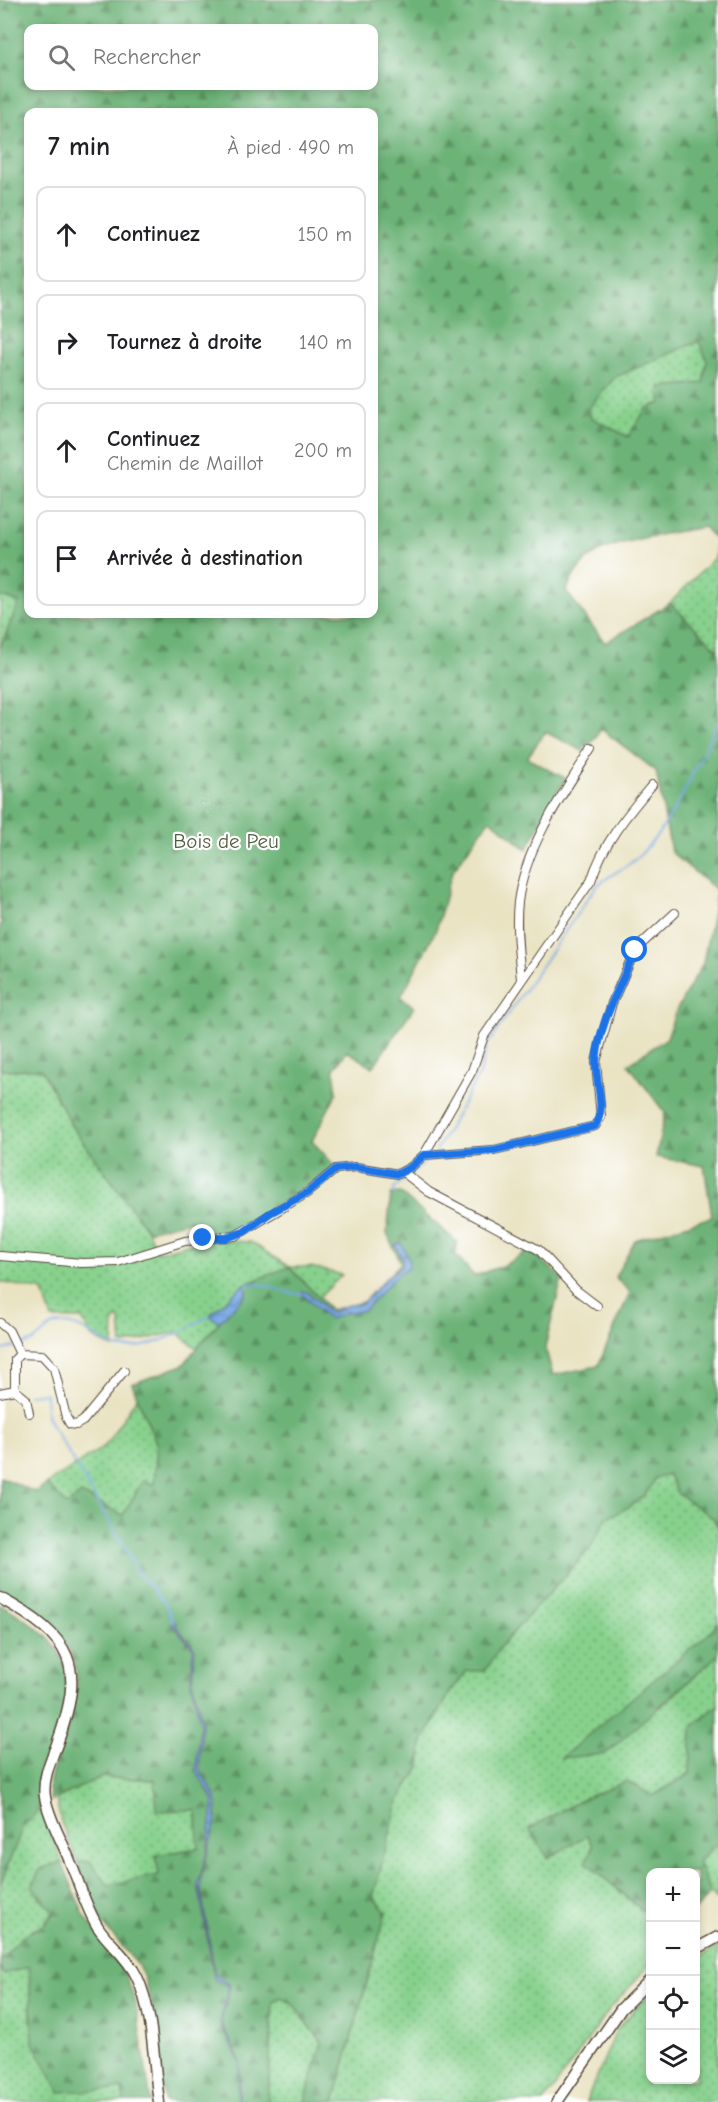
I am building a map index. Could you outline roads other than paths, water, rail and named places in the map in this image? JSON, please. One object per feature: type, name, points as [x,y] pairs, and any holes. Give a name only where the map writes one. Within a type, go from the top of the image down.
[{"type":"street","points":[[521,980],[517,940],[518,901],[526,871],[555,804],[592,748]]},
{"type":"street","points":[[407,1176],[430,1155],[472,1071],[484,1036],[591,881],[598,861],[619,826],[652,785]]},
{"type":"street","points":[[430,1155],[494,1150],[595,1126],[602,1117],[596,1062],[612,1003],[635,950],[675,913]]},
{"type":"street","points":[[0,1256],[82,1263],[118,1262],[185,1241],[235,1236],[307,1193],[336,1169],[356,1167],[407,1176],[538,1250],[576,1290],[597,1306]]},
{"type":"street","points":[[0,1323],[9,1331],[19,1352]]},
{"type":"street","points":[[19,1352],[47,1358],[54,1368],[66,1418],[70,1424],[76,1425],[83,1421],[124,1371]]},
{"type":"street","points":[[15,1390],[15,1359],[19,1352]]},
{"type":"street","points":[[0,1393],[15,1390]]},
{"type":"street","points":[[15,1390],[26,1399],[28,1413]]},
{"type":"street","points":[[0,1598],[21,1610],[57,1639],[70,1659],[73,1679],[70,1709],[48,1768],[45,1796],[85,1900],[99,1928],[127,1957],[138,1979],[147,2008],[159,2102]]},
{"type":"street","points":[[700,1947],[718,1937]]},
{"type":"street","points":[[557,2102],[621,2009],[646,1985]]},
{"type":"water","points":[[401,1243],[409,1260],[409,1266],[393,1279],[364,1311],[348,1312],[330,1319],[302,1295],[302,1292],[307,1292],[330,1312],[348,1305],[362,1304],[387,1277],[402,1266],[403,1260],[395,1245]]},
{"type":"water","points":[[243,1285],[247,1290],[246,1295],[219,1322],[211,1317],[211,1314]]},
{"type":"water","points":[[175,1621],[177,1627],[195,1649],[192,1682],[202,1720],[199,1769],[215,1795],[217,1803],[215,1825],[201,1877],[201,1890],[215,1975],[230,1985],[221,2022],[240,2062],[220,2023],[229,1986],[215,1980],[198,1884],[207,1853],[214,1800],[196,1771],[200,1722],[191,1683],[193,1648],[171,1623]]},
{"type":"water","points":[[240,2063],[239,2098],[237,2102]]},
{"type":"waterway","points":[[436,1151],[480,1073],[487,1045],[595,888],[642,853],[666,823],[685,790],[718,721]]},
{"type":"waterway","points":[[394,1195],[394,1188],[433,1156]]},
{"type":"waterway","points":[[244,1289],[249,1284],[256,1284],[288,1293],[302,1294]]},
{"type":"waterway","points":[[20,1345],[33,1341],[55,1325],[67,1324],[80,1328],[110,1345],[134,1348],[162,1340],[210,1316]]},
{"type":"waterway","points":[[0,1351],[14,1347]]},
{"type":"waterway","points":[[28,1395],[46,1393],[46,1413],[52,1426],[122,1542],[138,1574],[165,1603],[173,1622]]},
{"type":"park label","name":"Bois de Peu","points":[[226,841]]}]
